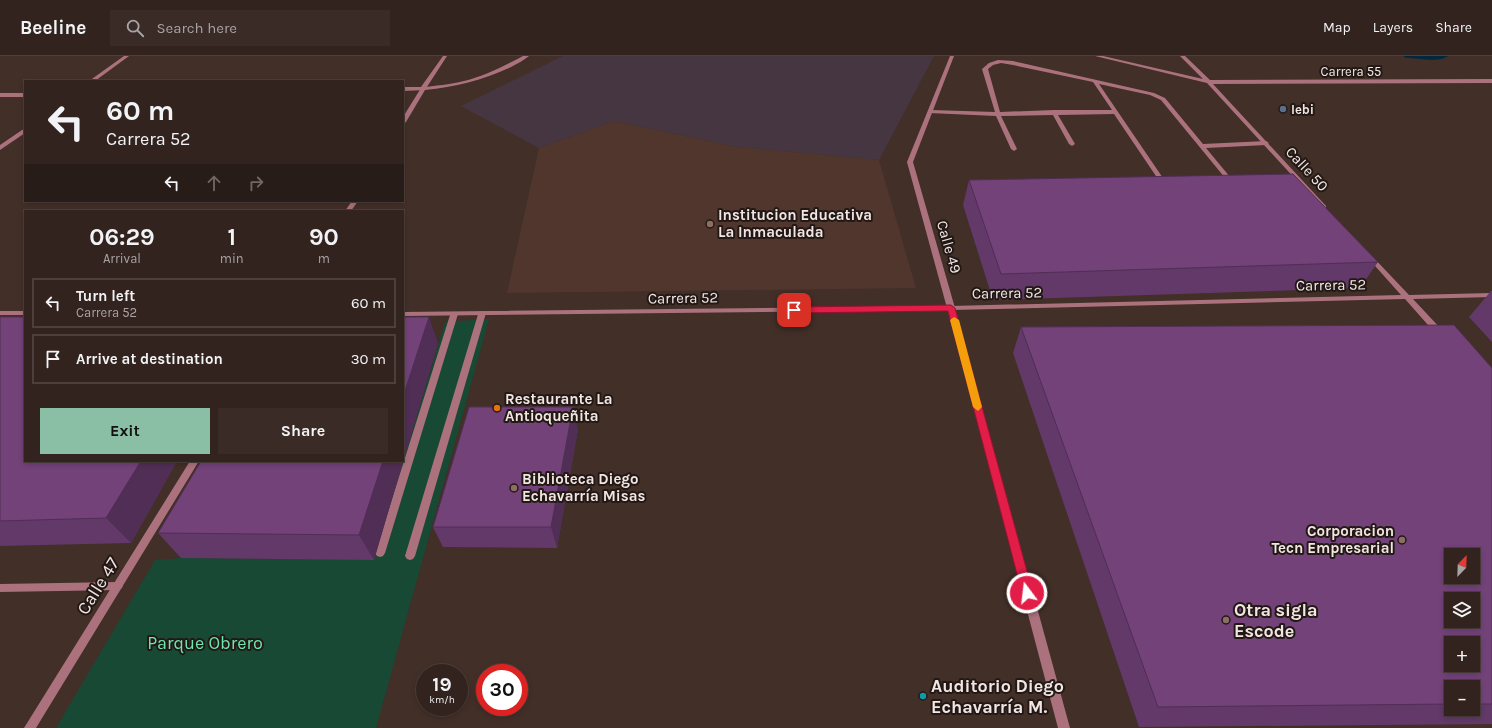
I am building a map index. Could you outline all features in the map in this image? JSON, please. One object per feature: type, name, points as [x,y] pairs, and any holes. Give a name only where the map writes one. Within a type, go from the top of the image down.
[{"type":"street","points":[[93,80],[127,56]]},
{"type":"street","points":[[404,120],[445,56]]},
{"type":"street","points":[[404,89],[450,87],[477,80],[509,66],[527,56]]},
{"type":"street","name":"Calle 49","points":[[952,56],[910,162],[951,308],[1064,728]]},
{"type":"street","name":"Carrera 55","points":[[1097,56],[1209,82],[1492,81]]},
{"type":"street","name":"Calle 50","points":[[1182,56],[1209,82],[1266,143],[1308,193],[1327,210]]},
{"type":"street","points":[[1014,149],[998,114],[986,70],[988,65],[994,62],[1013,63],[1152,94],[1162,99],[1238,190]]},
{"type":"street","points":[[1095,82],[1168,190]]},
{"type":"street","points":[[0,95],[24,95]]},
{"type":"street","points":[[931,112],[998,114],[1115,112]]},
{"type":"street","points":[[1054,112],[1072,144]]},
{"type":"street","points":[[0,148],[24,131]]},
{"type":"street","points":[[1202,146],[1266,143]]},
{"type":"street","points":[[1364,250],[1444,338]]},
{"type":"street","name":"Carrera 52","points":[[404,314],[951,308],[1492,295]]},
{"type":"street","points":[[0,313],[24,313]]},
{"type":"street","points":[[410,556],[482,313]]},
{"type":"street","points":[[380,553],[454,314]]},
{"type":"street","name":"Calle 47","points":[[30,728],[194,462]]},
{"type":"street","points":[[0,588],[118,586]]},
{"type":"shaded area","points":[[563,56],[934,56],[879,160],[737,147],[614,121],[539,148],[461,106]]},
{"type":"shaded area","name":"Institucion Educativa La Inmaculada","points":[[614,121],[737,147],[879,160],[916,288],[507,293],[539,148]]},
{"type":"green space","name":"Parque Obrero","points":[[489,319],[376,728],[56,728],[155,560],[181,558],[374,559],[445,322]]},
{"type":"building","points":[[1293,174],[1378,262],[1001,274],[969,180]]},
{"type":"building","points":[[0,317],[24,317],[24,462],[140,462],[106,518],[0,521]]},
{"type":"building","points":[[404,317],[429,317],[404,394]]},
{"type":"building","points":[[1454,325],[1492,368],[1492,704],[1480,704],[1480,680],[1444,680],[1444,704],[1158,707],[1021,327]]},
{"type":"building","name":"Biblioteca Diego Echavarría Misas","points":[[469,407],[573,407],[551,527],[433,527]]},
{"type":"building","points":[[200,462],[383,462],[359,535],[158,533]]},
{"type":"waterway","points":[[1406,56],[1445,56]]},
{"type":"slow traffic","points":[[954,320],[978,407]]},
{"type":"place","name":"Iebi","points":[[1283,109]]},
{"type":"place","name":"Institucion Educativa La Inmaculada","points":[[710,224]]},
{"type":"place","name":"Restaurante La Antioqueñita","points":[[497,408]]},
{"type":"place","name":"Biblioteca Diego Echavarría Misas","points":[[514,488]]},
{"type":"place","name":"Corporacion Tecn Empresarial","points":[[1402,540]]},
{"type":"place","name":"Otra sigla Escode","points":[[1226,620]]},
{"type":"place","name":"Auditorio Diego Echavarría M.","points":[[923,696]]},
{"type":"route","points":[[794,310],[951,308],[1027,593]]}]
